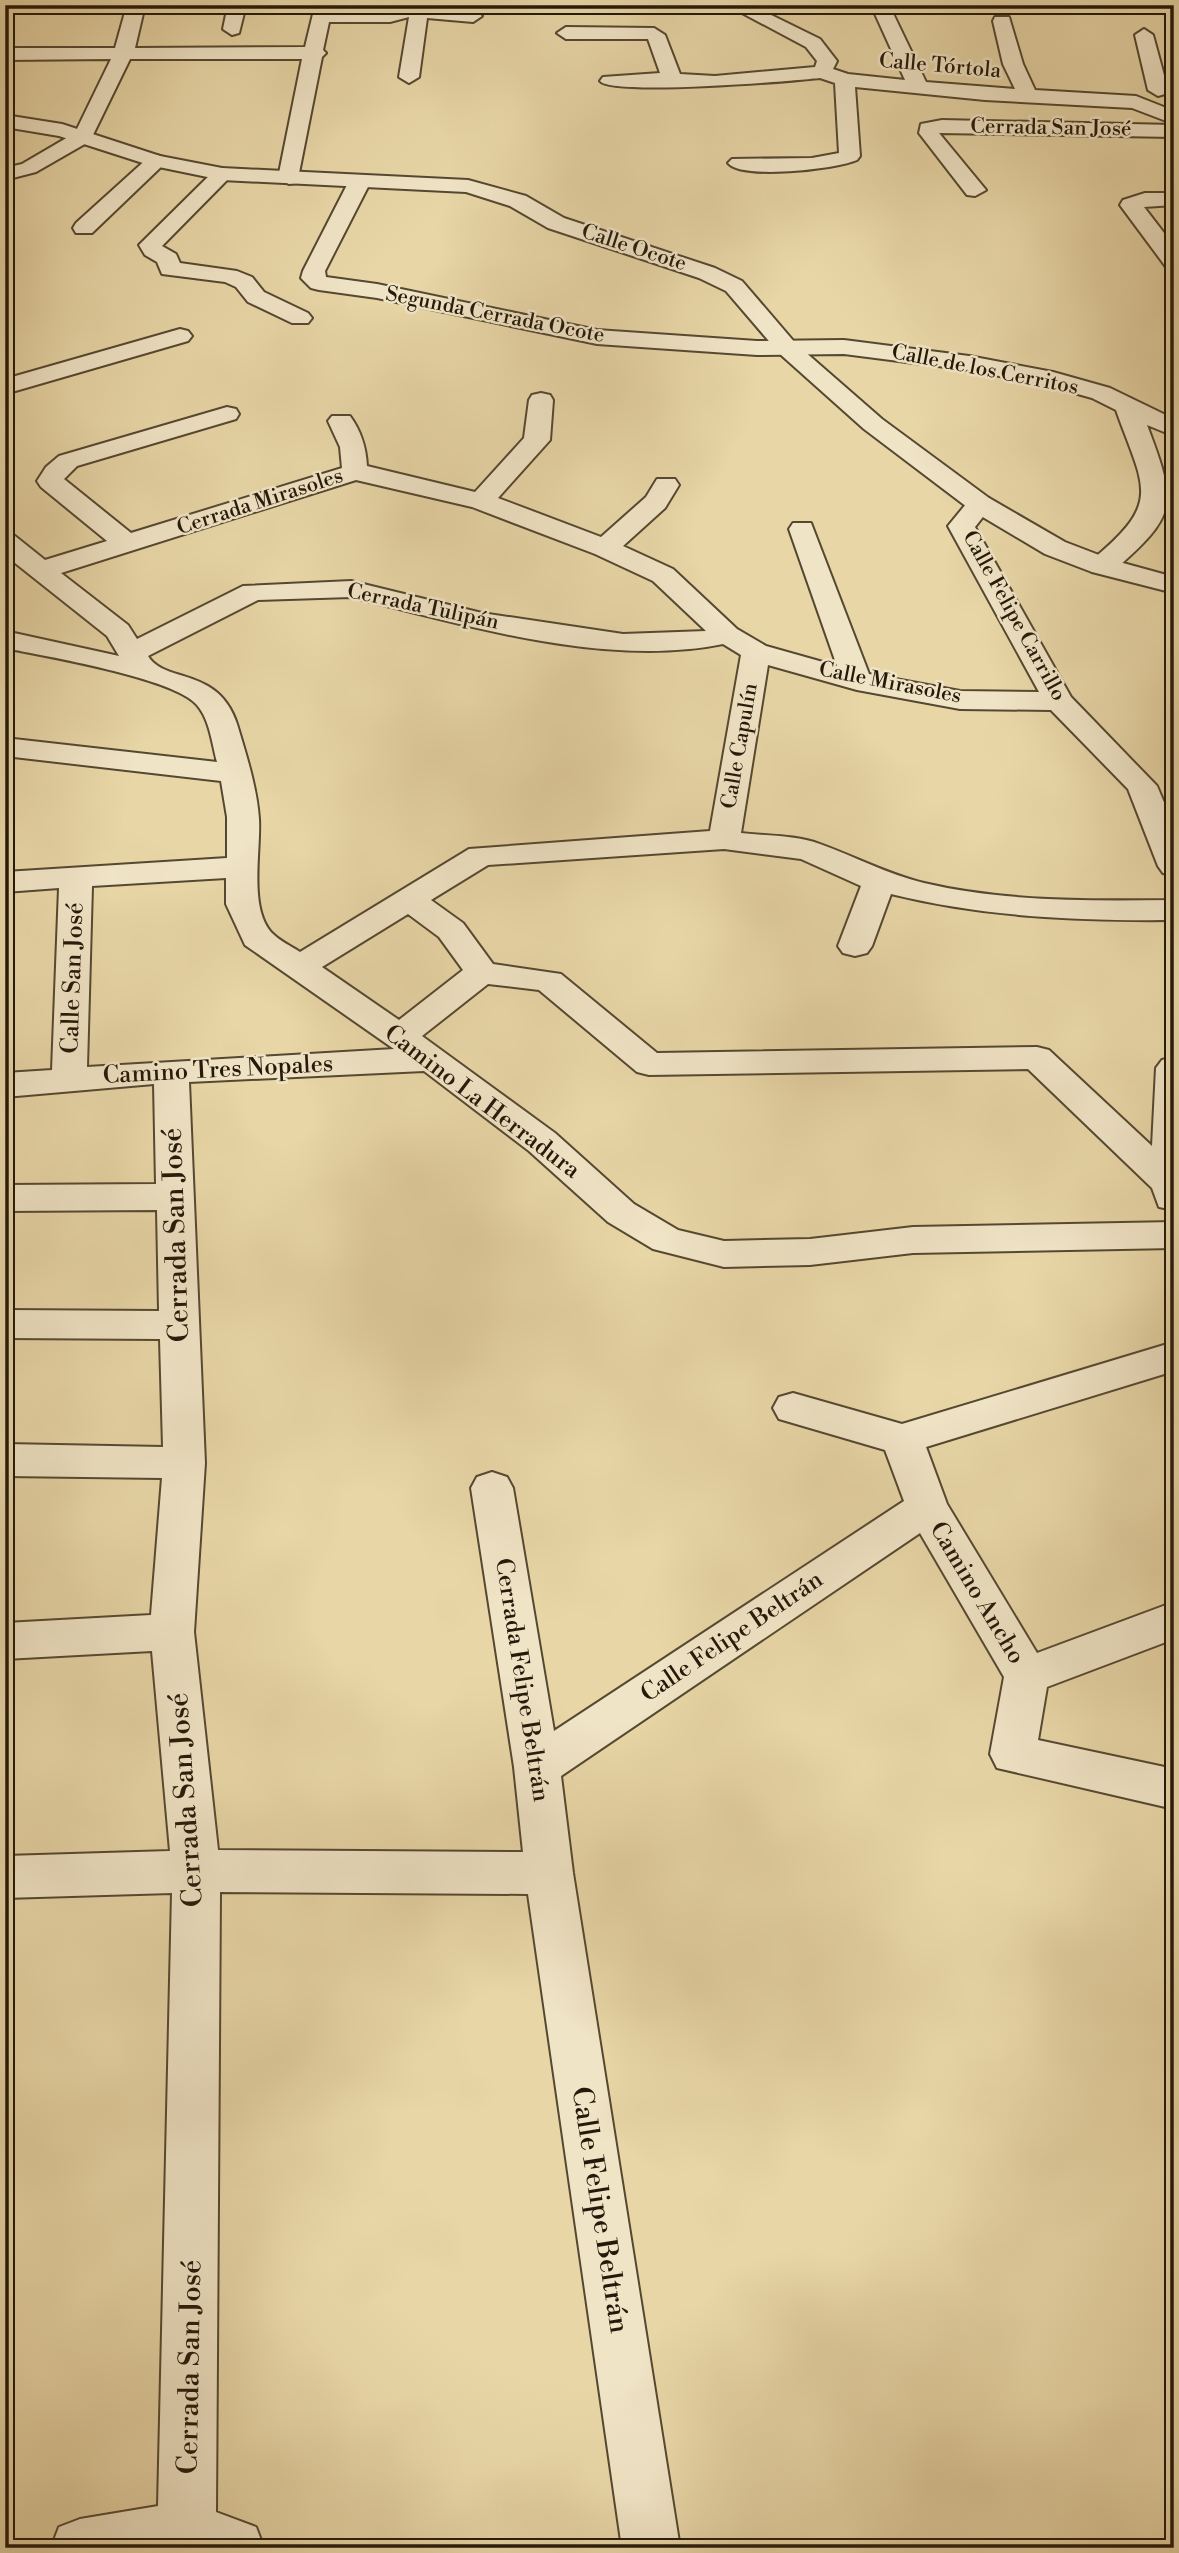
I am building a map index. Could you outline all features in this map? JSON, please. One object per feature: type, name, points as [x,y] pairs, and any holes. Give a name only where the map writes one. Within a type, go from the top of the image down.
[{"type":"street","points":[[5,174],[29,168],[83,137],[124,52],[136,5]]},
{"type":"street","points":[[232,29],[237,5]]},
{"type":"street","points":[[610,81],[672,79],[715,82],[822,72],[827,61],[813,43],[736,5]]},
{"type":"street","points":[[880,5],[918,87]]},
{"type":"street","points":[[408,77],[411,9]]},
{"type":"street","points":[[289,178],[316,53],[320,18],[335,15],[390,16],[411,9],[473,16]]},
{"type":"street","points":[[1002,21],[1013,64],[1027,95]]},
{"type":"street","points":[[565,33],[647,32],[656,35],[672,79]]},
{"type":"street","points":[[1136,102],[1166,90],[1144,35]]},
{"type":"street","points":[[5,54],[316,53]]},
{"type":"street","name":"Calle Tórtola","points":[[822,72],[845,80],[918,87],[1136,102],[1174,118]]},
{"type":"street","points":[[739,163],[842,161],[850,156],[845,80]]},
{"type":"street","name":"Calle Ocote","points":[[5,121],[83,137],[156,161],[222,174],[468,186],[499,194],[556,223],[707,273],[734,286],[788,349],[873,424],[980,504],[1055,548],[1102,566],[1174,585]]},
{"type":"street","name":"Cerrada San José","points":[[975,190],[929,133],[928,128],[942,126],[1174,131]]},
{"type":"street","points":[[84,228],[156,161]]},
{"type":"street","points":[[222,174],[150,245],[152,250],[168,259],[170,269],[229,276],[244,282],[256,297],[300,318]]},
{"type":"street","name":"Segunda Cerrada Ocote","points":[[360,181],[314,271],[312,278],[320,283],[377,291],[597,337],[788,349]]},
{"type":"street","points":[[1173,263],[1132,205],[1145,199],[1174,199]]},
{"type":"street","points":[[5,387],[180,336]]},
{"type":"street","name":"Calle de los Cerritos","points":[[788,349],[844,346],[969,363],[1053,379],[1127,405],[1174,429]]},
{"type":"street","points":[[481,500],[537,440],[541,400]]},
{"type":"street","points":[[1102,566],[1135,537],[1152,511],[1157,496],[1127,405]]},
{"type":"street","points":[[125,542],[50,481],[55,471],[68,461],[227,414]]},
{"type":"street","points":[[341,421],[353,447],[355,472]]},
{"type":"street","name":"Cerrada Mirasoles","points":[[41,570],[125,542],[253,507],[355,472],[374,474],[481,500],[605,548],[663,575],[727,635]]},
{"type":"street","points":[[605,548],[656,502],[666,485]]},
{"type":"street","name":"Calle Felipe Carrillo","points":[[980,504],[961,526],[1059,701],[1142,786],[1174,866]]},
{"type":"street","points":[[802,529],[858,681]]},
{"type":"street","points":[[5,542],[118,631],[137,662]]},
{"type":"street","name":"Cerrada Tulipán","points":[[137,662],[253,592],[290,590],[351,589],[482,621],[623,643],[697,641],[727,635]]},
{"type":"street","name":"Calle Mirasoles","points":[[727,635],[756,652],[858,681],[960,700],[1059,701]]},
{"type":"street","name":"Camino La Herradura","points":[[5,639],[137,662],[208,698],[220,721],[235,773],[243,817],[242,904],[257,938],[432,1059],[542,1142],[621,1213],[666,1240],[724,1254],[810,1252],[913,1240],[1174,1235]]},
{"type":"street","name":"Calle Capulín","points":[[724,839],[756,652]]},
{"type":"street","points":[[5,747],[235,773]]},
{"type":"street","points":[[297,968],[480,856],[724,839],[808,850],[879,882],[929,894],[1002,905],[1103,911],[1174,910]]},
{"type":"street","points":[[5,882],[241,867]]},
{"type":"street","name":"Calle San José","points":[[69,1079],[76,877]]},
{"type":"street","points":[[855,946],[879,882]]},
{"type":"street","points":[[408,900],[431,912],[464,941],[481,973]]},
{"type":"street","points":[[400,1036],[481,973],[549,981],[649,1064],[1037,1058],[1172,1194]]},
{"type":"street","name":"Camino Tres Nopales","points":[[5,1085],[171,1071],[432,1059]]},
{"type":"street","points":[[1172,1194],[1174,1068]]},
{"type":"street","name":"Cerrada San José","points":[[80,2548],[211,2539],[196,1871],[172,1632],[184,1463],[171,1071]]},
{"type":"street","points":[[5,1198],[174,1197]]},
{"type":"street","points":[[5,1324],[178,1325]]},
{"type":"street","points":[[793,1408],[902,1439],[1174,1356]]},
{"type":"street","name":"Camino Ancho","points":[[902,1439],[927,1507],[1027,1676],[1013,1754],[1174,1789]]},
{"type":"street","points":[[5,1460],[184,1463]]},
{"type":"street","name":"Cerrada Felipe Beltrán","points":[[492,1488],[537,1767],[549,1872]]},
{"type":"street","name":"Calle Felipe Beltrán","points":[[537,1767],[927,1507]]},
{"type":"street","points":[[1027,1676],[1174,1620]]},
{"type":"street","points":[[5,1641],[172,1632]]},
{"type":"street","points":[[5,1877],[196,1871],[549,1872]]},
{"type":"street","name":"Calle Felipe Beltrán","points":[[549,1872],[651,2548]]}]
